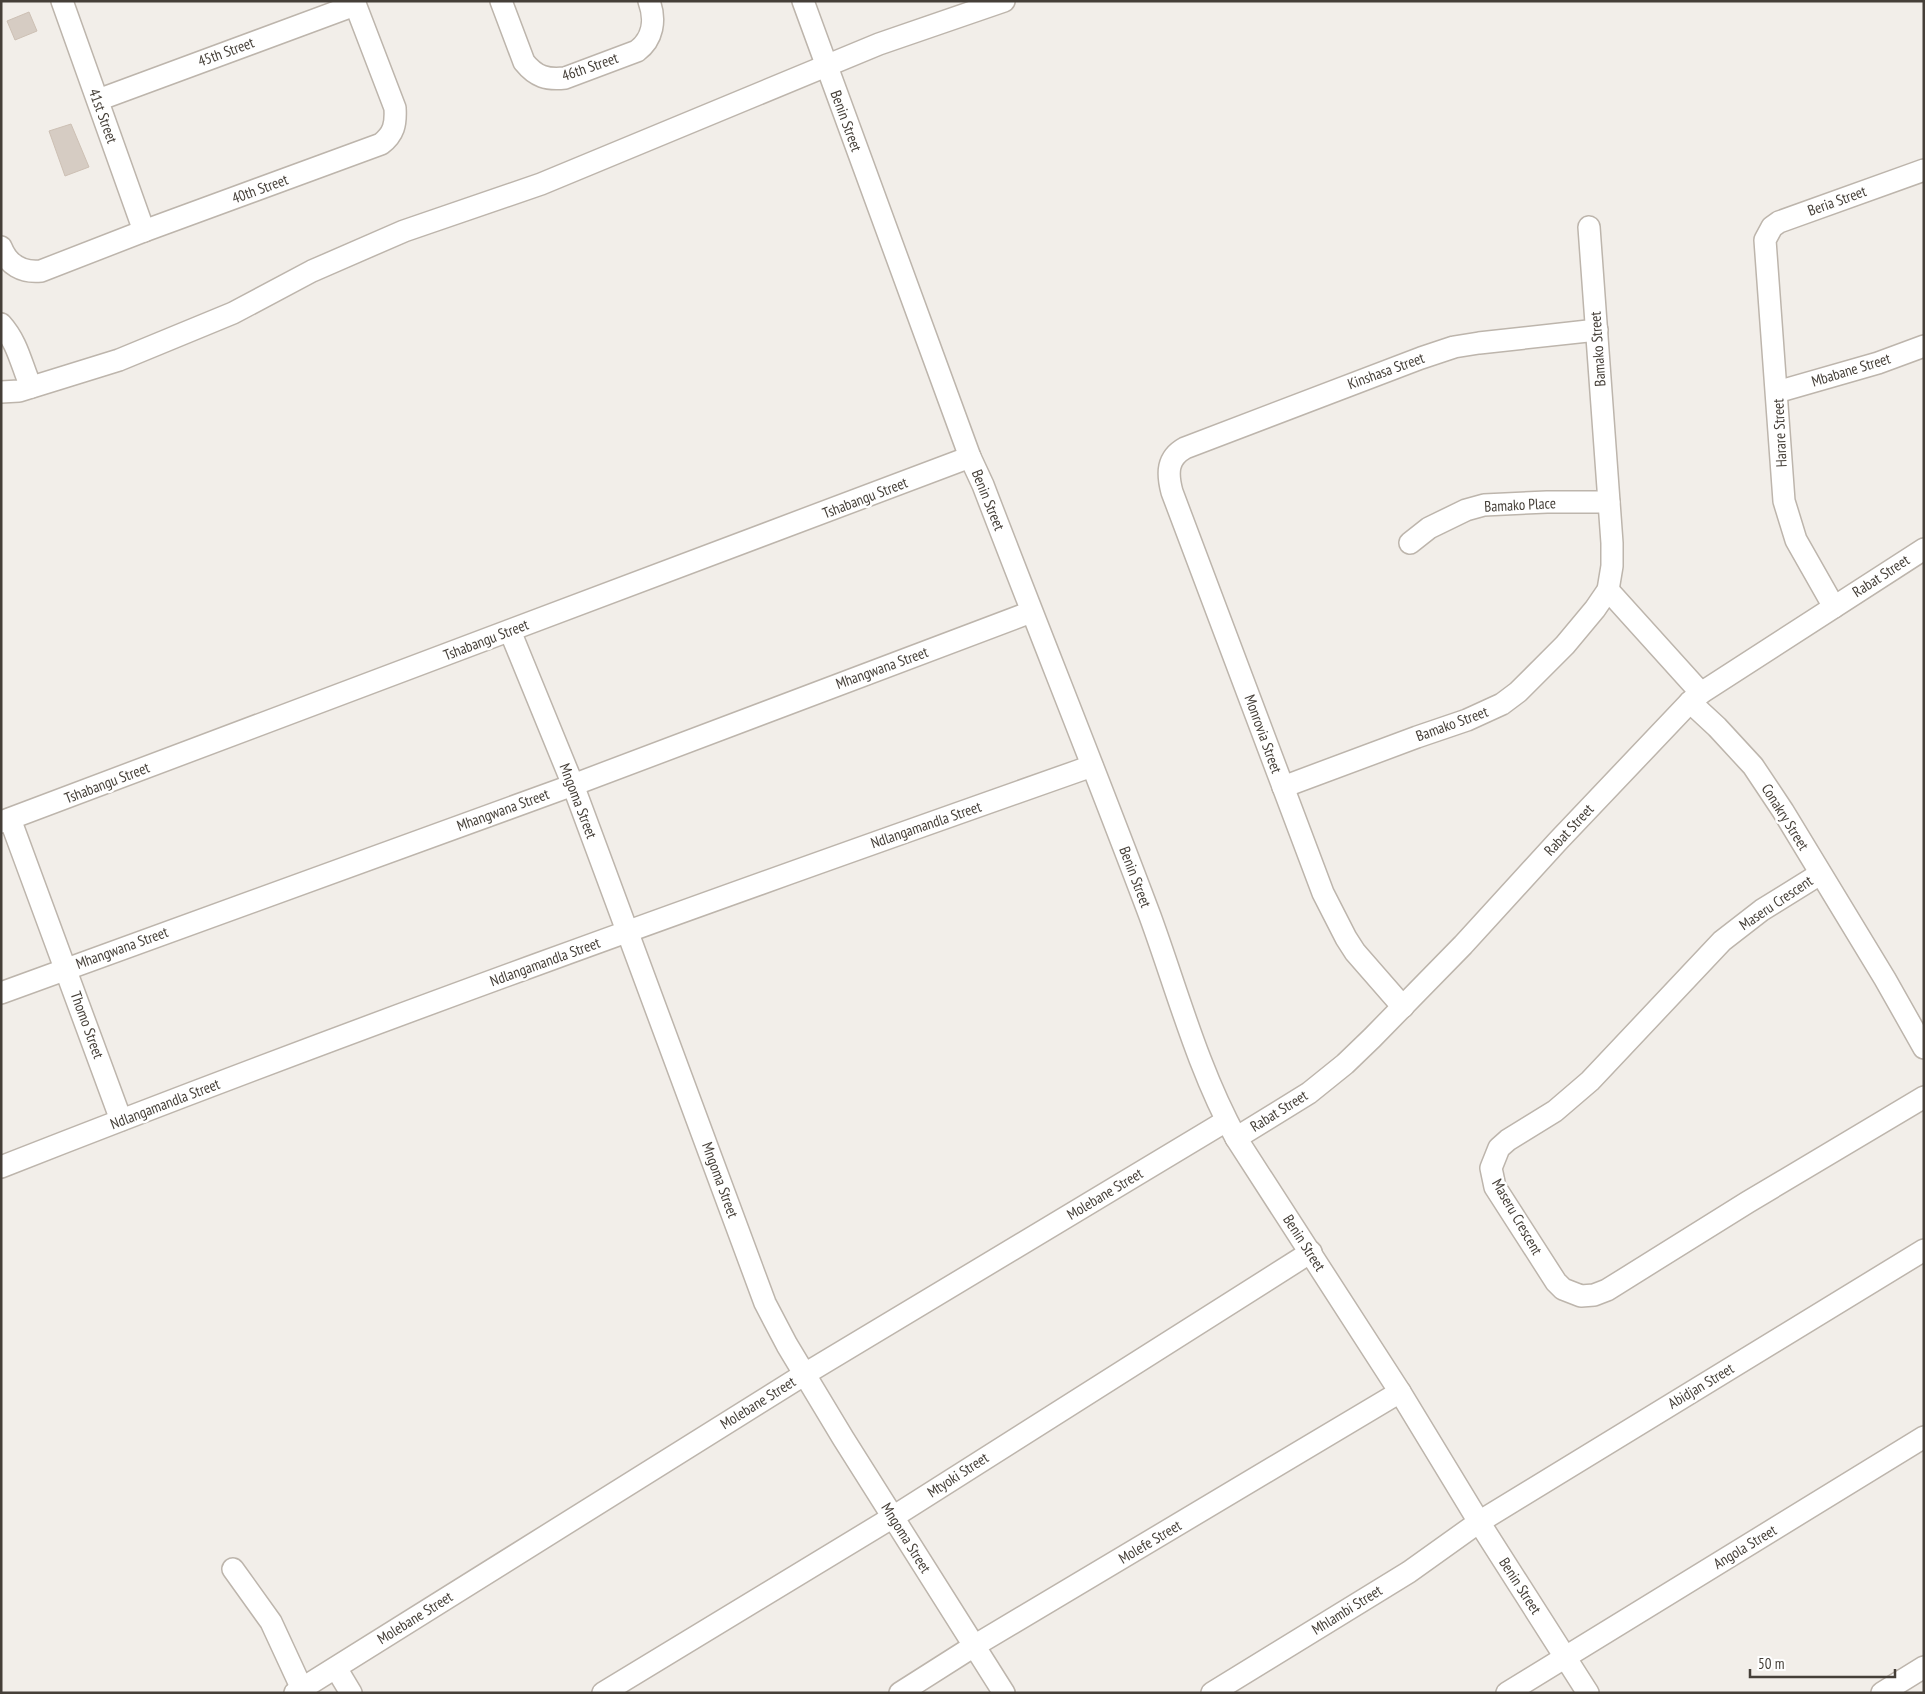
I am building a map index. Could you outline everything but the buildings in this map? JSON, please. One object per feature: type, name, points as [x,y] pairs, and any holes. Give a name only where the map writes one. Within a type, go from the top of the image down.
[{"type":"street","name":"41st Street","points":[[62,1],[144,231]]},
{"type":"street","name":"46th Street","points":[[501,1],[524,62],[531,71],[541,77],[554,79],[565,78],[637,51],[644,46],[652,30],[652,10],[649,1]]},
{"type":"street","name":"Benin Street","points":[[803,1],[970,458],[983,486],[1150,916],[1207,1078],[1231,1130],[1400,1392],[1479,1522],[1588,1693]]},
{"type":"street","points":[[1,392],[19,391],[119,360],[233,313],[312,271],[396,235],[541,184],[826,64],[1004,1]]},
{"type":"street","name":"45th Street","points":[[98,100],[355,3]]},
{"type":"street","name":"40th Street","points":[[4,261],[23,269],[41,271],[144,231],[368,151],[381,144],[394,130],[396,120],[395,108],[355,3]]},
{"type":"street","name":"Beria Street","points":[[1764,247],[1767,234],[1779,222],[1924,170]]},
{"type":"street","name":"Bamako Street","points":[[1283,787],[1467,720],[1502,704],[1518,692],[1558,653],[1595,609],[1608,590],[1612,558],[1589,227]]},
{"type":"street","name":"Harare Street","points":[[1764,247],[1777,392],[1784,501],[1788,518],[1803,554],[1834,607]]},
{"type":"street","points":[[1,324],[18,349],[31,387]]},
{"type":"street","name":"Kinshasa Street","points":[[1185,448],[1454,347],[1596,330]]},
{"type":"street","name":"Mbabane Street","points":[[1777,392],[1878,363],[1924,346]]},
{"type":"street","name":"Monrovia Street","points":[[1185,448],[1175,454],[1170,463],[1169,480],[1172,492],[1323,892],[1355,952],[1402,1007]]},
{"type":"street","name":"Tshabangu Street","points":[[6,821],[970,458]]},
{"type":"street","name":"Bamako Place","points":[[1410,543],[1428,528],[1466,510],[1484,506],[1547,502],[1609,502]]},
{"type":"street","name":"Rabat Street","points":[[1231,1130],[1316,1087],[1345,1064],[1402,1007],[1696,698],[1924,549]]},
{"type":"street","points":[[1608,590],[1696,698]]},
{"type":"street","name":"Mhangwana Street","points":[[1,992],[573,785],[1031,612]]},
{"type":"street","name":"Mngoma Street","points":[[510,631],[573,785],[758,1285],[776,1325],[893,1517],[1004,1693]]},
{"type":"street","name":"Conakry Street","points":[[1696,698],[1717,727],[1753,766],[1885,979],[1924,1048]]},
{"type":"street","name":"Ndlangamandla Street","points":[[1,1167],[121,1120],[628,931],[1092,766]]},
{"type":"street","name":"Thomo Street","points":[[6,821],[66,968],[121,1120]]},
{"type":"street","name":"Maseru Crescent","points":[[1820,874],[1762,910],[1728,936],[1590,1081],[1555,1111],[1503,1144],[1499,1148],[1491,1168],[1495,1187],[1556,1282],[1572,1293],[1582,1296],[1594,1295],[1623,1281],[1748,1202],[1924,1097]]},
{"type":"street","name":"Molebane Street","points":[[298,1691],[805,1374],[1231,1130]]},
{"type":"street","name":"Abidjan Street","points":[[1479,1522],[1924,1250]]},
{"type":"street","name":"Mtyoki Street","points":[[603,1693],[893,1517],[1310,1252]]},
{"type":"street","name":"Molefe Street","points":[[900,1693],[974,1646],[1400,1392]]},
{"type":"street","name":"Angola Street","points":[[1507,1693],[1924,1438]]},
{"type":"street","name":"Mhlambi Street","points":[[1212,1693],[1409,1572],[1479,1522]]},
{"type":"street","points":[[233,1569],[271,1622],[298,1691]]},
{"type":"street","points":[[1882,1693],[1924,1667]]},
{"type":"street","points":[[336,1668],[351,1693]]}]
